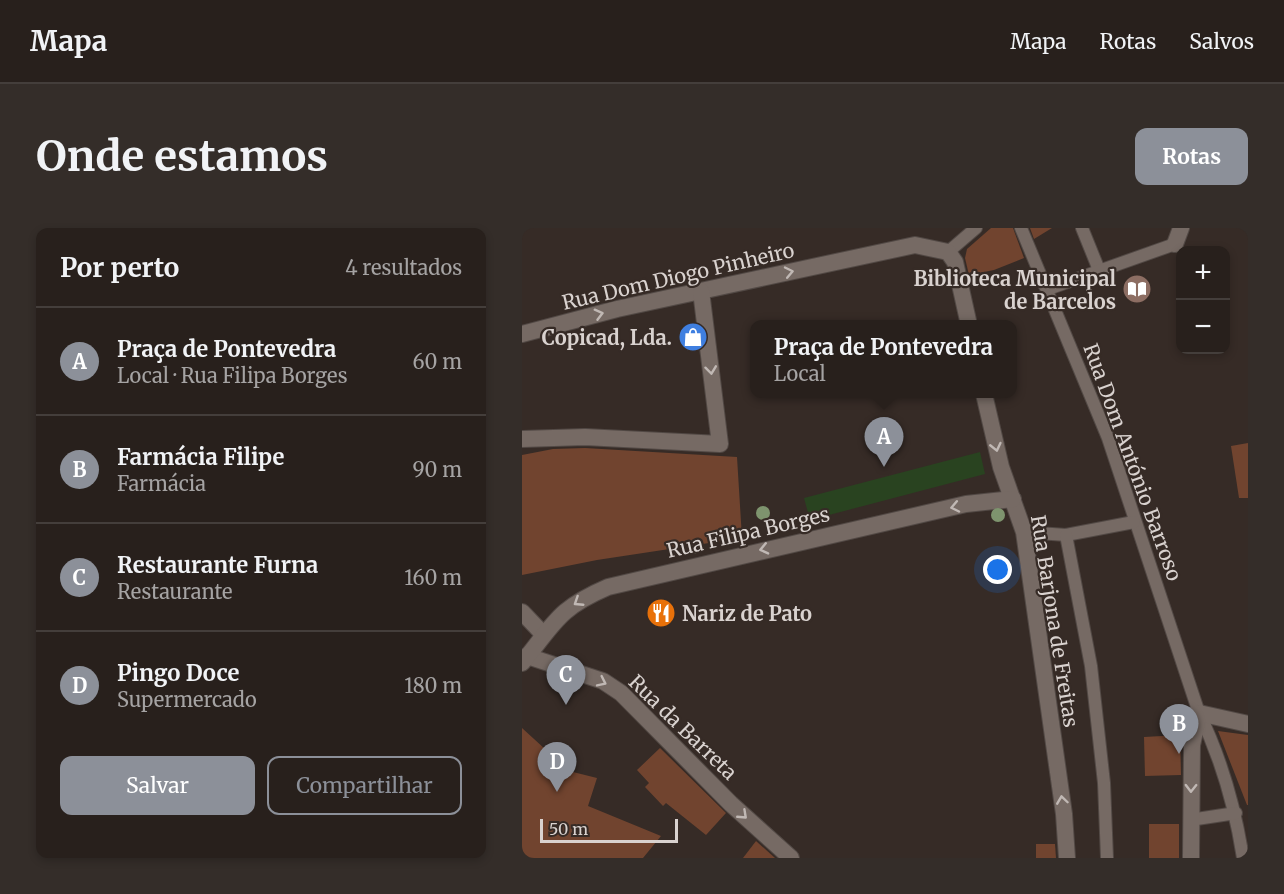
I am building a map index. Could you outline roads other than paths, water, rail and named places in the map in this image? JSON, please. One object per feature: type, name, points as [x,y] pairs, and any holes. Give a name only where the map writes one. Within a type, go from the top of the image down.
[{"type":"street","name":"Rua Dom António Barroso","points":[[1021,228],[1108,438],[1199,713],[1215,745],[1236,813],[1243,858]]},
{"type":"street","points":[[1082,228],[1099,270]]},
{"type":"street","points":[[968,320],[955,262],[948,252],[974,229]]},
{"type":"street","points":[[1048,289],[1178,236]]},
{"type":"street","name":"Rua Dom Diogo Pinheiro","points":[[522,334],[701,291],[915,245],[948,252]]},
{"type":"street","points":[[522,439],[585,437],[720,444],[701,291]]},
{"type":"street","name":"Rua Barjona de Freitas","points":[[985,398],[1001,467],[1024,532],[1064,814],[1067,858]]},
{"type":"street","name":"Rua Filipa Borges","points":[[525,660],[556,618],[578,600],[608,586],[966,504],[1013,499]]},
{"type":"street","points":[[1024,532],[1066,535],[1134,522]]},
{"type":"street","points":[[1066,535],[1091,666],[1104,783],[1107,858]]},
{"type":"street","points":[[522,612],[543,633]]},
{"type":"street","name":"Rua da Barreta","points":[[525,660],[603,681],[621,693],[730,804],[791,858]]},
{"type":"street","points":[[1191,858],[1192,745],[1199,713],[1248,724]]},
{"type":"street","points":[[1190,820],[1236,813]]},
{"type":"place","name":"Biblioteca Municipal de Barcelos","points":[[1137,289]]},
{"type":"place","name":"Copicad, Lda.","points":[[693,337]]},
{"type":"place","name":"Praça de Pontevedra","points":[[884,467]]},
{"type":"place","name":"Nariz de Pato","points":[[661,613]]},
{"type":"place","name":"Restaurante Furna","points":[[566,705]]},
{"type":"place","name":"Farmácia Filipe","points":[[1179,754]]},
{"type":"place","name":"Pingo Doce","points":[[557,792]]}]
